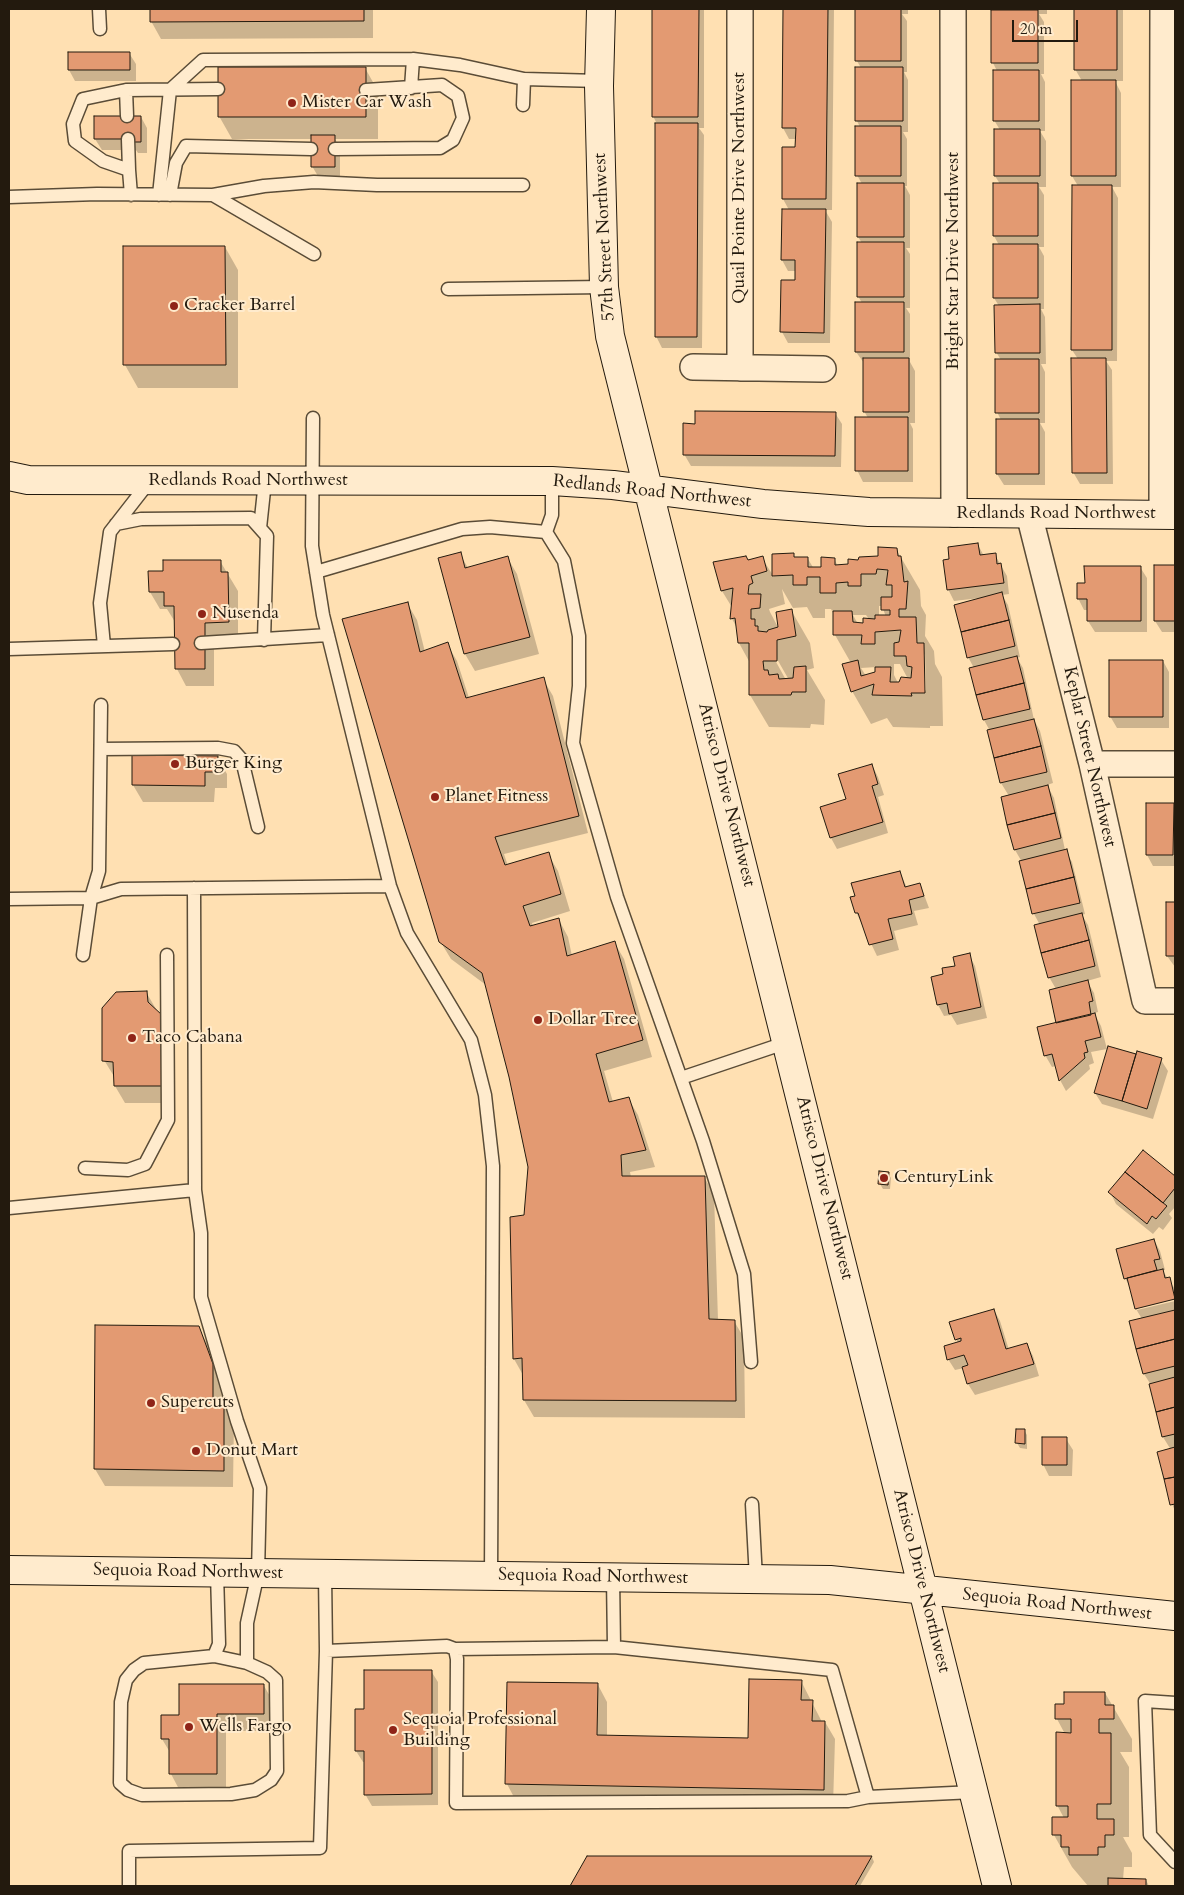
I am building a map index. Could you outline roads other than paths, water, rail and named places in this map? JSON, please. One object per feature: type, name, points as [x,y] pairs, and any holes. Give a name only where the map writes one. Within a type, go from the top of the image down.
[{"type":"street","name":"57th Street Northwest","points":[[601,9],[599,81],[604,287],[610,336],[650,489]]},
{"type":"street","name":"Quail Pointe Drive Northwest","points":[[740,9],[740,368]]},
{"type":"street","name":"Bright Star Drive Northwest","points":[[953,9],[954,514]]},
{"type":"street","points":[[1163,9],[1169,515]]},
{"type":"street","points":[[693,367],[823,369]]},
{"type":"street","name":"Redlands Road Northwest","points":[[9,476],[28,480],[552,481],[650,489],[687,496],[869,512],[1169,515]]},
{"type":"street","name":"Atrisco Drive Northwest","points":[[650,489],[997,1886]]},
{"type":"street","name":"Keplar Street Northwest","points":[[1029,514],[1092,764],[1145,1001],[1175,1001]]},
{"type":"street","points":[[1092,764],[1175,764]]},
{"type":"street","name":"Sequoia Road Northwest","points":[[9,1570],[830,1580],[1175,1616]]},
{"type":"lane","points":[[99,9],[100,29]]},
{"type":"lane","points":[[165,195],[170,90],[203,60],[413,59],[460,65],[524,79],[599,81]]},
{"type":"lane","points":[[411,88],[413,59]]},
{"type":"lane","points":[[524,79],[524,105]]},
{"type":"lane","points":[[335,149],[440,148],[453,140],[463,118],[458,96],[442,85],[366,90]]},
{"type":"lane","points":[[129,170],[103,161],[75,141],[73,124],[83,99],[126,90],[218,89]]},
{"type":"lane","points":[[126,90],[127,116]]},
{"type":"lane","points":[[128,139],[131,195]]},
{"type":"lane","points":[[165,195],[176,163],[186,146],[311,149]]},
{"type":"lane","points":[[9,197],[213,195],[264,186],[314,182],[377,185],[523,185]]},
{"type":"lane","points":[[213,195],[314,254]]},
{"type":"lane","points":[[448,289],[604,287]]},
{"type":"lane","points":[[313,418],[312,546],[316,572],[328,635],[390,886],[407,933],[471,1040],[485,1095],[492,1166],[491,1576]]},
{"type":"lane","points":[[104,646],[100,603],[110,532],[150,480]]},
{"type":"lane","points":[[260,528],[265,481]]},
{"type":"lane","points":[[546,532],[552,515],[552,481]]},
{"type":"lane","points":[[116,524],[141,519],[250,518],[268,536],[264,640]]},
{"type":"lane","points":[[316,572],[462,529],[490,527],[546,532]]},
{"type":"lane","points":[[546,532],[564,562],[579,636],[579,686],[573,742],[617,897],[703,1141],[744,1274],[751,1362]]},
{"type":"lane","points":[[201,643],[328,635]]},
{"type":"lane","points":[[9,649],[173,644]]},
{"type":"lane","points":[[83,955],[91,898],[99,871],[101,705]]},
{"type":"lane","points":[[101,749],[218,748],[234,751],[242,760],[258,827]]},
{"type":"lane","points":[[9,899],[91,898],[121,889],[390,886]]},
{"type":"lane","points":[[194,888],[195,1190],[201,1233],[200,1297],[237,1421],[260,1488],[258,1573],[247,1622],[247,1663]]},
{"type":"lane","points":[[85,1168],[128,1170],[145,1164],[168,1120],[167,955]]},
{"type":"lane","points":[[681,1078],[788,1042]]},
{"type":"lane","points":[[9,1208],[195,1190]]},
{"type":"lane","points":[[752,1504],[756,1579]]},
{"type":"lane","points":[[214,1656],[219,1644],[217,1573]]},
{"type":"lane","points":[[129,1886],[129,1851],[320,1848],[326,1651],[325,1574]]},
{"type":"lane","points":[[613,1577],[614,1647]]},
{"type":"lane","points":[[326,1651],[447,1646],[455,1649],[614,1647],[832,1670],[868,1797]]},
{"type":"lane","points":[[455,1649],[457,1659],[456,1803],[848,1801],[868,1797],[974,1792]]},
{"type":"lane","points":[[214,1656],[247,1663],[268,1672],[276,1680],[278,1753],[277,1772],[271,1780],[255,1790],[230,1794],[142,1795],[128,1790],[120,1783],[121,1702],[126,1680],[134,1670],[144,1664],[214,1656]]},
{"type":"lane","points":[[1175,1703],[1145,1701],[1150,1835],[1175,1862]]},
{"type":"place","name":"Mister Car Wash","points":[[292,103]]},
{"type":"place","name":"Cracker Barrel","points":[[174,306]]},
{"type":"place","name":"Nusenda","points":[[202,614]]},
{"type":"place","name":"Burger King","points":[[175,764]]},
{"type":"place","name":"Planet Fitness","points":[[435,797]]},
{"type":"place","name":"Dollar Tree","points":[[538,1020]]},
{"type":"place","name":"Taco Cabana","points":[[132,1038]]},
{"type":"place","name":"CenturyLink","points":[[884,1178]]},
{"type":"place","name":"Supercuts","points":[[151,1403]]},
{"type":"place","name":"Donut Mart","points":[[196,1451]]},
{"type":"place","name":"Wells Fargo","points":[[189,1727]]},
{"type":"place","name":"Sequoia Professional Building","points":[[393,1730]]}]
